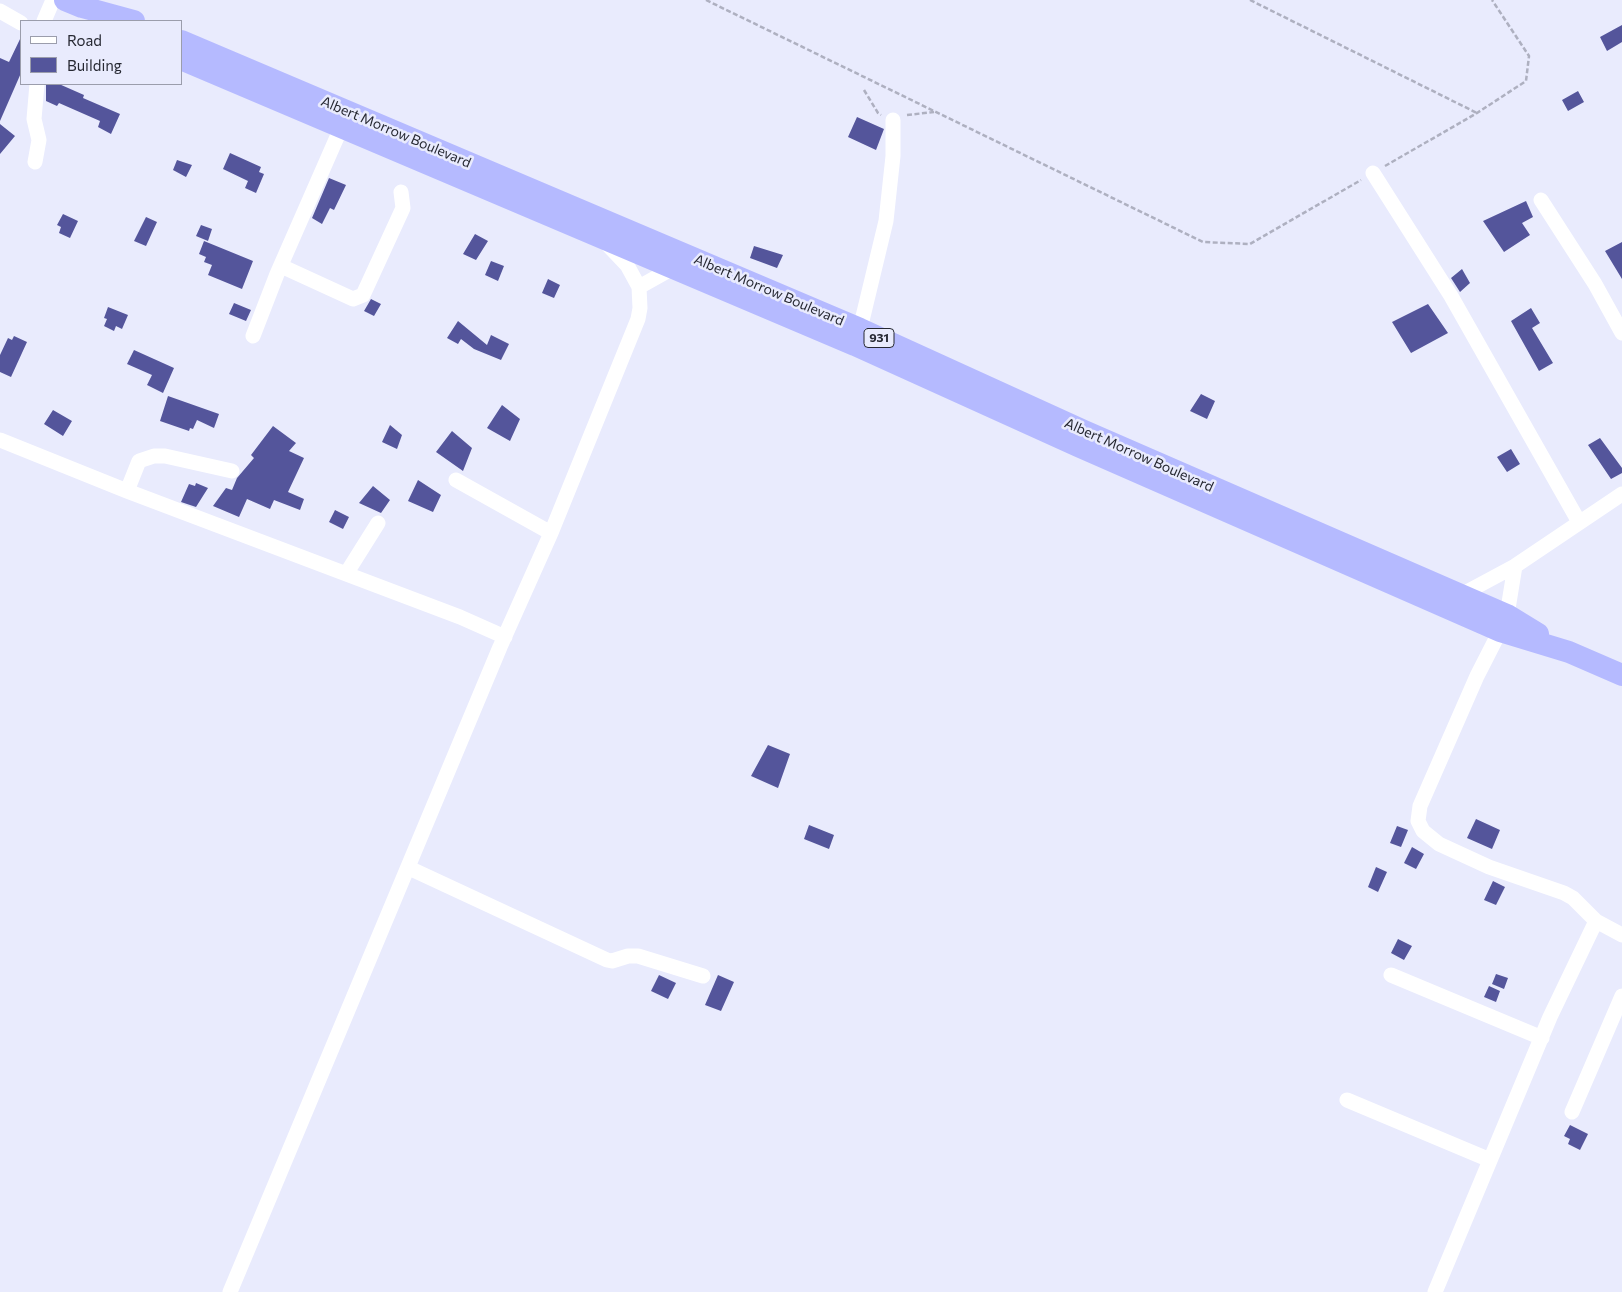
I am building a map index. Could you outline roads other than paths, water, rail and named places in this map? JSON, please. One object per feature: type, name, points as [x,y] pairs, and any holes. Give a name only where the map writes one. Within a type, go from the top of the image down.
[{"type":"highway","points":[[74,4],[103,20]]},
{"type":"highway","points":[[74,4],[130,20]]},
{"type":"highway","name":"Albert Morrow Boulevard","points":[[182,41],[860,329],[1084,431],[1461,595],[1504,623]]},
{"type":"highway","name":"Albert Morrow Boulevard","points":[[182,59],[855,345],[1087,450],[1504,623],[1622,675]]},
{"type":"street","points":[[44,20],[53,0]]},
{"type":"street","points":[[0,11],[20,22]]},
{"type":"street","points":[[36,162],[39,140],[34,119],[37,85]]},
{"type":"street","points":[[860,329],[886,221],[893,120]]},
{"type":"street","points":[[253,336],[341,128]]},
{"type":"street","points":[[1373,173],[1451,296],[1579,522]]},
{"type":"street","points":[[281,266],[353,299],[363,295],[403,208],[401,192]]},
{"type":"street","points":[[1541,200],[1595,284],[1622,333]]},
{"type":"street","points":[[230,1292],[505,637],[551,533],[638,319],[640,308],[639,287],[627,265],[598,235]]},
{"type":"street","points":[[639,287],[672,268]]},
{"type":"street","points":[[0,440],[127,491],[460,617],[505,637]]},
{"type":"street","points":[[127,491],[140,461],[154,456],[165,456],[232,471]]},
{"type":"street","points":[[456,480],[551,533]]},
{"type":"street","points":[[1461,595],[1515,566],[1622,494]]},
{"type":"street","points":[[346,574],[378,523]]},
{"type":"street","points":[[1515,566],[1504,623],[1473,684],[1420,806],[1418,821],[1423,831],[1439,844],[1489,866],[1564,893],[1573,898],[1596,921],[1622,935]]},
{"type":"street","points":[[409,868],[607,960],[612,961],[628,956],[638,956],[703,976]]},
{"type":"street","points":[[1435,1292],[1542,1038],[1596,921]]},
{"type":"street","points":[[1391,975],[1542,1038]]},
{"type":"street","points":[[1572,1112],[1622,996]]},
{"type":"street","points":[[1347,1100],[1490,1160]]}]
